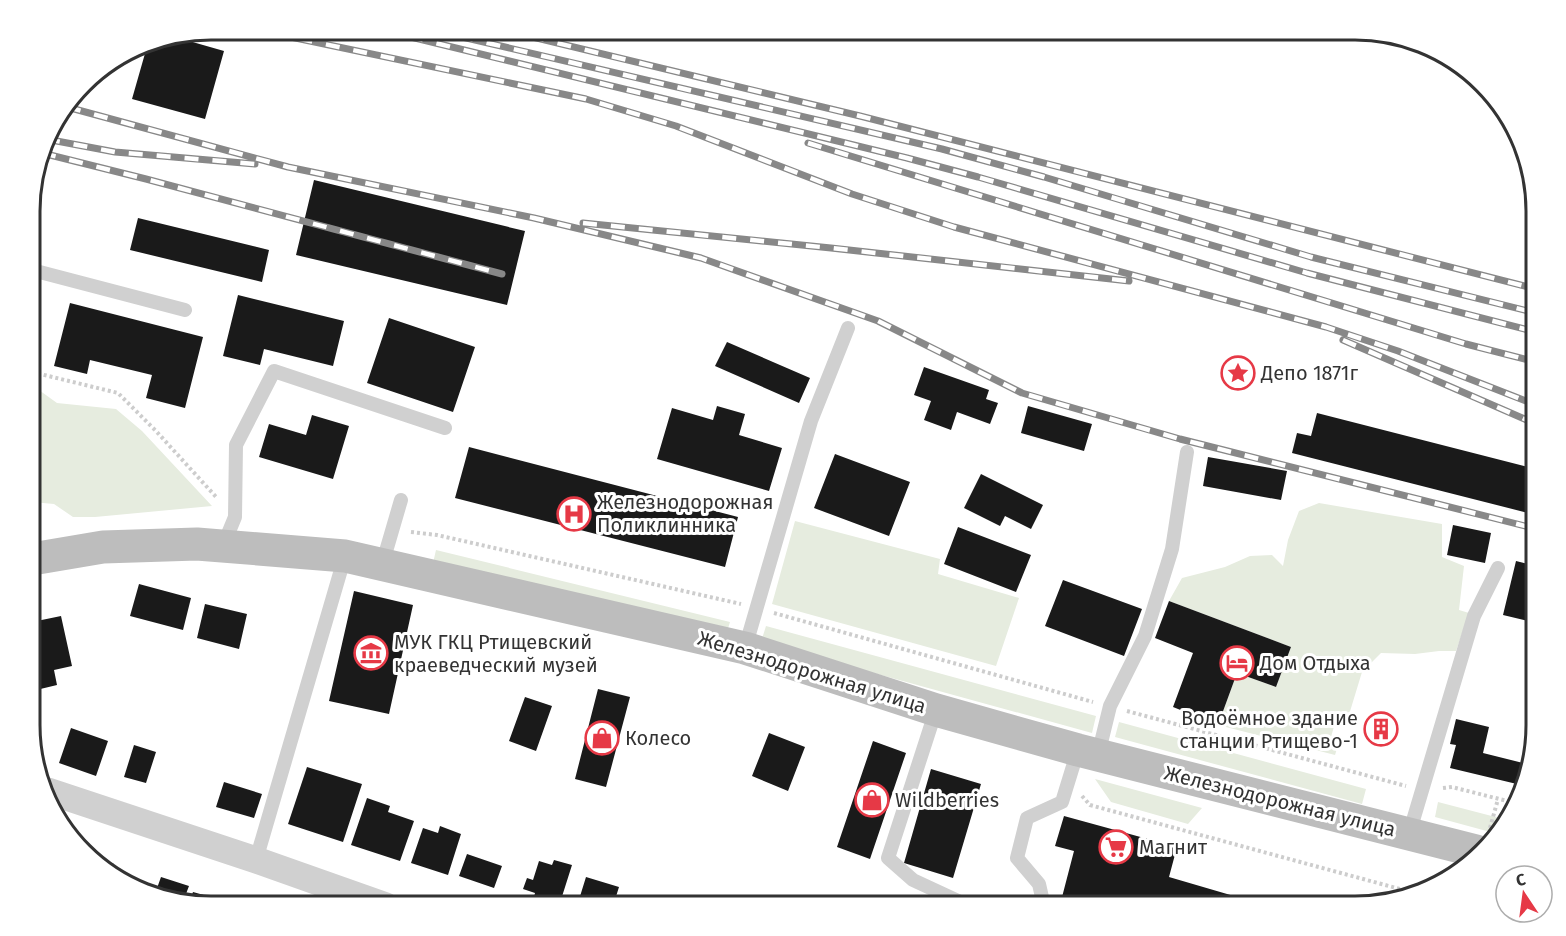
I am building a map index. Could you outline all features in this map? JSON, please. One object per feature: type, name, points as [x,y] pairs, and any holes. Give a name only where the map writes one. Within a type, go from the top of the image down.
[{"type":"street","name":"Железнодорожная улица","points":[[40,558],[103,547],[197,544],[229,532],[345,556],[745,648],[936,710],[1081,762],[1408,834],[1480,840]]},
{"type":"street","points":[[55,793],[256,860],[337,896]]},
{"type":"lane","points":[[40,272],[185,310]]},
{"type":"lane","points":[[745,648],[811,421],[848,328]]},
{"type":"lane","points":[[229,532],[236,445],[274,371],[445,428]]},
{"type":"lane","points":[[1042,895],[1039,884],[1017,858],[1028,818],[1062,802],[1145,636],[1172,549],[1187,452]]},
{"type":"lane","points":[[382,565],[401,500]]},
{"type":"lane","points":[[256,860],[345,556]]},
{"type":"lane","points":[[1408,834],[1474,616],[1498,568]]},
{"type":"lane","points":[[936,710],[888,858],[913,880],[946,895]]},
{"type":"path","points":[[40,374],[118,393],[156,430],[229,532]]},
{"type":"path","points":[[1081,762],[1090,805],[1399,889]]},
{"type":"path","points":[[1485,835],[1498,799]]},
{"type":"shaded area","points":[[40,391],[57,403],[116,409],[142,431],[212,506],[73,517],[54,504],[40,503]]},
{"type":"shaded area","points":[[1319,503],[1442,524],[1442,557],[1464,566],[1459,610],[1469,613],[1456,651],[1415,654],[1381,653],[1362,672],[1348,718],[1337,716],[1331,737],[1340,739],[1335,755],[1218,725],[1237,673],[1276,687],[1291,647],[1169,601],[1182,578],[1225,567],[1250,556],[1272,555],[1283,566],[1288,540],[1299,511]]},
{"type":"shaded area","points":[[795,521],[940,559],[938,574],[1019,598],[996,666],[772,604]]},
{"type":"shaded area","points":[[436,550],[730,622],[726,635],[433,563]]},
{"type":"shaded area","points":[[766,626],[1096,716],[1092,733],[761,642]]},
{"type":"shaded area","points":[[1119,722],[1366,789],[1362,804],[1115,737]]},
{"type":"shaded area","points":[[1095,779],[1202,808],[1188,824],[1111,802]]},
{"type":"shaded area","points":[[1438,802],[1498,818],[1488,831],[1435,817]]},
{"type":"building","points":[[192,42],[224,51],[205,119],[132,99],[145,55]]},
{"type":"building","points":[[314,180],[525,231],[507,305],[296,255]]},
{"type":"building","points":[[138,218],[269,250],[262,282],[130,250]]},
{"type":"building","points":[[238,295],[344,321],[333,366],[264,349],[260,365],[223,356]]},
{"type":"building","points":[[70,303],[203,337],[185,408],[146,398],[152,375],[90,360],[87,374],[54,366]]},
{"type":"building","points":[[389,318],[475,347],[453,412],[367,383]]},
{"type":"building","points":[[727,342],[810,378],[799,403],[715,366]]},
{"type":"building","points":[[924,367],[989,390],[986,399],[998,403],[990,424],[957,412],[951,430],[924,420],[931,401],[914,395]]},
{"type":"building","points":[[717,406],[745,414],[739,435],[782,448],[769,491],[657,459],[672,408],[713,420]]},
{"type":"building","points":[[1028,406],[1092,424],[1084,451],[1021,433]]},
{"type":"building","points":[[1317,413],[1525,466],[1525,512],[1292,453],[1297,433],[1311,436]]},
{"type":"building","points":[[312,415],[349,426],[333,479],[259,457],[269,424],[306,435]]},
{"type":"building","points":[[469,447],[738,517],[725,567],[455,498]]},
{"type":"building","points":[[835,454],[910,482],[889,536],[814,508]]},
{"type":"building","points":[[1208,457],[1287,471],[1281,500],[1203,486]]},
{"type":"building","points":[[981,474],[1043,505],[1031,529],[1005,516],[1000,526],[964,508]]},
{"type":"building","points":[[1453,525],[1491,533],[1485,563],[1447,555]]},
{"type":"building","points":[[958,527],[1031,555],[1016,592],[944,564]]},
{"type":"building","points":[[1516,561],[1525,563],[1525,620],[1503,615]]},
{"type":"building","points":[[1063,580],[1142,609],[1124,656],[1045,626]]},
{"type":"building","points":[[139,584],[191,598],[183,630],[130,616]]},
{"type":"building","name":"МУК ГКЦ Ртищевский краеведческий музей","points":[[354,591],[413,605],[389,714],[329,701]]},
{"type":"building","name":"Дом Отдыха","points":[[1169,601],[1291,647],[1276,687],[1237,673],[1218,725],[1173,707],[1193,653],[1155,638]]},
{"type":"building","points":[[205,604],[247,614],[239,649],[197,638]]},
{"type":"building","points":[[61,616],[72,666],[54,670],[57,685],[40,689],[40,620]]},
{"type":"building","name":"Колесо","points":[[598,689],[630,697],[606,787],[575,779]]},
{"type":"building","points":[[525,697],[552,706],[536,751],[509,741]]},
{"type":"building","name":"Водоёмное здание станции Ртищево-1","points":[[1371,715],[1395,721],[1390,743],[1366,738]]},
{"type":"building","points":[[1456,719],[1489,727],[1483,753],[1521,762],[1514,783],[1450,768],[1456,745],[1450,744]]},
{"type":"building","points":[[71,728],[108,741],[96,776],[59,763]]},
{"type":"building","points":[[769,733],[805,747],[788,791],[752,776]]},
{"type":"building","name":"Wildberries","points":[[873,741],[906,753],[870,859],[837,847]]},
{"type":"building","points":[[134,745],[156,752],[146,783],[124,777]]},
{"type":"building","points":[[307,767],[362,784],[343,842],[288,824]]},
{"type":"building","points":[[931,769],[981,784],[953,878],[904,863]]},
{"type":"building","points":[[224,782],[262,794],[254,818],[216,807]]},
{"type":"building","points":[[367,798],[390,806],[388,812],[414,821],[400,861],[351,845]]},
{"type":"building","points":[[1064,816],[1177,847],[1169,877],[1231,895],[1062,895],[1074,851],[1055,846]]},
{"type":"building","points":[[440,826],[461,834],[448,875],[411,863],[423,828],[438,833]]},
{"type":"building","points":[[467,854],[502,866],[494,888],[459,876]]},
{"type":"building","points":[[554,860],[572,865],[562,896],[534,896],[535,893],[523,889],[527,878],[533,880],[539,861],[552,865]]},
{"type":"building","points":[[161,877],[189,886],[186,893],[158,886]]},
{"type":"building","points":[[586,877],[619,887],[616,896],[580,896]]},
{"type":"railway","points":[[305,40],[586,99],[676,126],[852,194],[954,227],[1326,327],[1398,351],[1525,401]]},
{"type":"railway","points":[[423,40],[907,158],[1307,273],[1525,329]]},
{"type":"railway","points":[[475,40],[942,149],[1311,257],[1525,310]]},
{"type":"railway","points":[[545,40],[860,116],[1525,286]]},
{"type":"railway","points":[[75,109],[288,167],[534,218],[701,258],[878,321],[1022,393],[1180,439],[1525,526]]},
{"type":"railway","points":[[56,141],[115,152],[255,164]]},
{"type":"railway","points":[[808,143],[1466,344],[1525,359]]},
{"type":"railway","points":[[51,155],[502,274]]},
{"type":"railway","points":[[583,223],[1129,281]]},
{"type":"railway","points":[[1343,340],[1525,419]]},
{"type":"place","name":"Депо 1871г","points":[[1238,373]]},
{"type":"place","name":"Железнодорожная Поликлинника","points":[[574,514]]},
{"type":"place","name":"МУК ГКЦ Ртищевский краеведческий музей","points":[[371,653]]},
{"type":"place","name":"Дом Отдыха","points":[[1237,663]]},
{"type":"place","name":"Водоёмное здание станции Ртищево-1","points":[[1381,729]]},
{"type":"place","name":"Колесо","points":[[602,738]]},
{"type":"place","name":"Wildberries","points":[[872,800]]},
{"type":"place","name":"Магнит","points":[[1116,847]]}]
